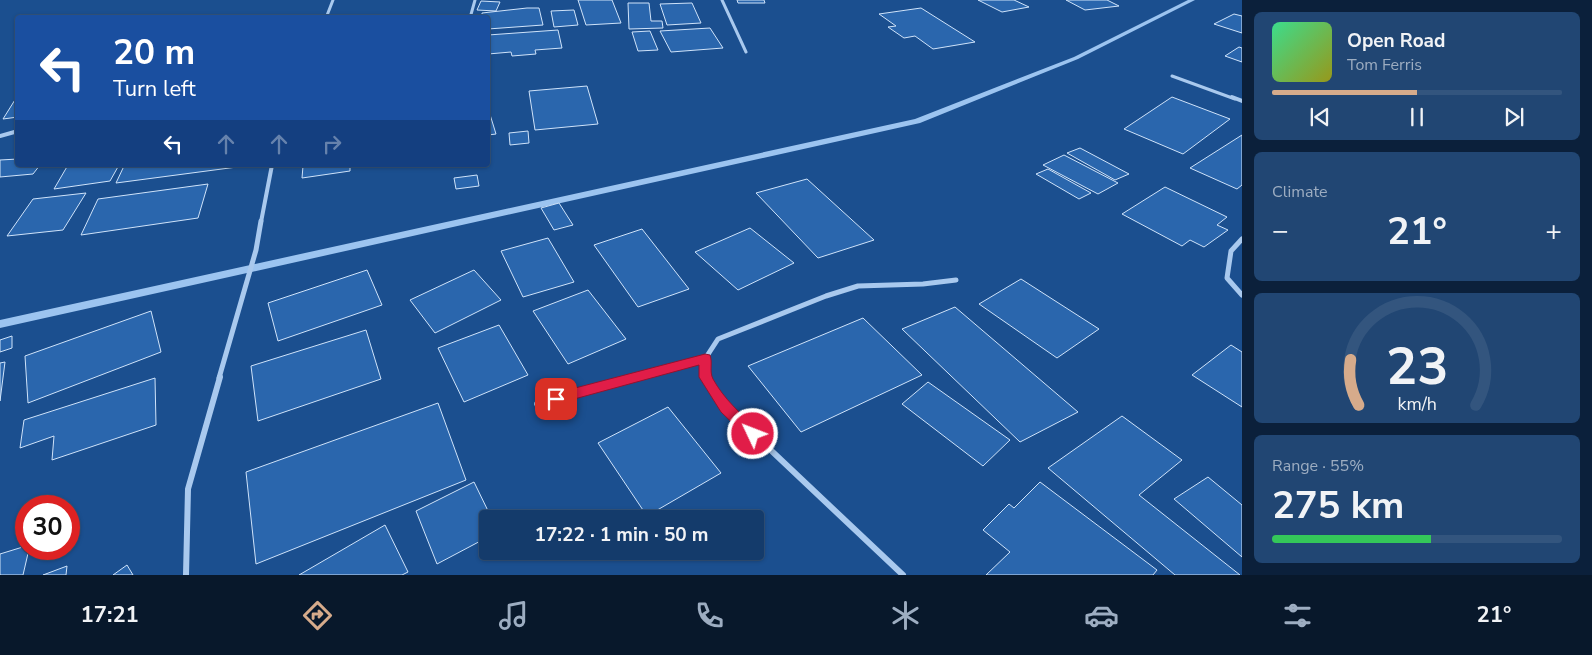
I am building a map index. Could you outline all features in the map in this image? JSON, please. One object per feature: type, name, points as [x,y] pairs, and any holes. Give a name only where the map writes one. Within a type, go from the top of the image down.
[{"type":"street","points":[[327,15],[333,0]]},
{"type":"street","points":[[471,15],[475,0]]},
{"type":"street","points":[[722,0],[746,52]]},
{"type":"street","points":[[1172,76],[1242,101]]},
{"type":"street","points":[[0,136],[15,133]]},
{"type":"street","points":[[186,575],[188,489],[256,250],[272,167]]},
{"type":"street","points":[[1242,239],[1231,251],[1227,278],[1242,295]]},
{"type":"street","points":[[903,575],[726,408],[705,377],[705,359],[718,339],[826,296],[858,286],[923,284],[956,280]]},
{"type":"street","points":[[537,404],[705,359]]},
{"type":"building","points":[[578,0],[612,0],[621,23],[586,25]]},
{"type":"building","points":[[737,0],[764,0],[765,3],[738,3]]},
{"type":"building","points":[[978,0],[1014,0],[1029,7],[1002,12]]},
{"type":"building","points":[[1066,0],[1107,0],[1119,6],[1085,10]]},
{"type":"building","points":[[481,1],[500,2],[496,11],[477,10]]},
{"type":"building","points":[[628,3],[649,3],[651,21],[662,21],[663,28],[629,29]]},
{"type":"building","points":[[692,3],[701,23],[667,25],[660,4]]},
{"type":"building","points":[[539,8],[543,25],[490,29],[490,15],[482,15],[482,13]]},
{"type":"building","points":[[921,8],[975,42],[933,49],[915,36],[904,38],[888,27],[896,26],[879,14]]},
{"type":"building","points":[[574,10],[578,25],[554,27],[551,11]]},
{"type":"building","points":[[1234,14],[1242,16],[1242,33],[1214,24]]},
{"type":"building","points":[[710,28],[723,48],[671,52],[660,31]]},
{"type":"building","points":[[558,30],[562,48],[535,50],[536,54],[512,56],[511,52],[490,54],[490,35]]},
{"type":"building","points":[[650,31],[658,50],[638,51],[632,32]]},
{"type":"building","points":[[1239,47],[1242,48],[1242,62],[1225,56]]},
{"type":"building","points":[[587,86],[598,124],[535,130],[529,91]]},
{"type":"building","points":[[1172,97],[1230,119],[1183,154],[1124,129]]},
{"type":"building","points":[[15,100],[15,117],[3,119]]},
{"type":"building","points":[[490,114],[496,134],[490,135]]},
{"type":"building","points":[[528,131],[529,143],[510,145],[509,133]]},
{"type":"building","points":[[1242,135],[1242,185],[1237,189],[1190,168]]},
{"type":"building","points":[[1080,148],[1129,174],[1115,180],[1067,153]]},
{"type":"building","points":[[1064,155],[1118,183],[1098,194],[1043,165]]},
{"type":"building","points":[[15,159],[15,167],[38,167],[33,174],[0,177],[0,160]]},
{"type":"building","points":[[67,167],[118,167],[110,181],[54,189]]},
{"type":"building","points":[[124,167],[237,167],[116,183]]},
{"type":"building","points":[[303,167],[350,167],[350,171],[302,178]]},
{"type":"building","points":[[1048,169],[1091,193],[1079,199],[1036,174]]},
{"type":"building","points":[[477,175],[479,186],[456,189],[454,178]]},
{"type":"building","points":[[807,179],[874,240],[818,258],[756,193]]},
{"type":"building","points":[[208,184],[198,218],[81,235],[98,199]]},
{"type":"building","points":[[1165,187],[1227,217],[1217,225],[1228,230],[1204,247],[1190,240],[1182,246],[1122,214]]},
{"type":"building","points":[[86,193],[63,230],[7,236],[33,199]]},
{"type":"building","points":[[559,203],[573,225],[554,230],[541,208]]},
{"type":"building","points":[[750,228],[794,263],[738,290],[695,252]]},
{"type":"building","points":[[642,229],[689,289],[638,307],[594,245]]},
{"type":"building","points":[[548,238],[574,282],[523,297],[501,251]]},
{"type":"building","points":[[367,270],[382,305],[278,341],[268,303]]},
{"type":"building","points":[[474,270],[501,300],[435,333],[410,300]]},
{"type":"building","points":[[1021,279],[1099,329],[1057,358],[979,304]]},
{"type":"building","points":[[588,290],[626,339],[568,364],[533,311]]},
{"type":"building","points":[[955,307],[1078,412],[1020,442],[902,329]]},
{"type":"building","points":[[151,311],[161,352],[28,403],[25,356]]},
{"type":"building","points":[[863,318],[922,375],[801,432],[748,366]]},
{"type":"building","points":[[499,325],[528,375],[464,402],[438,348]]},
{"type":"building","points":[[366,330],[381,379],[258,421],[251,366]]},
{"type":"building","points":[[12,336],[12,348],[0,352],[0,340]]},
{"type":"building","points":[[1231,345],[1242,352],[1242,407],[1192,375]]},
{"type":"building","points":[[5,362],[0,401],[0,363]]},
{"type":"building","points":[[155,378],[156,425],[52,460],[54,436],[20,448],[24,420]]},
{"type":"building","points":[[928,382],[1010,440],[983,466],[902,404]]},
{"type":"building","points":[[438,403],[466,480],[256,564],[246,472]]},
{"type":"building","points":[[668,407],[721,473],[657,510],[643,510],[598,443]]},
{"type":"building","points":[[1122,416],[1182,460],[1139,495],[1240,575],[1175,575],[1048,468]]},
{"type":"building","points":[[1208,477],[1242,505],[1242,557],[1174,499]]},
{"type":"building","points":[[474,482],[488,510],[479,510],[479,542],[437,564],[416,511]]},
{"type":"building","points":[[1040,482],[1157,570],[1153,575],[986,575],[1010,552],[983,530],[1009,504],[1014,508]]},
{"type":"building","points":[[385,525],[408,572],[402,575],[299,575]]},
{"type":"building","points":[[15,549],[15,560],[26,560],[23,575],[0,575],[0,554]]},
{"type":"building","points":[[127,565],[133,575],[113,575]]},
{"type":"building","points":[[67,566],[66,575],[43,575]]},
{"type":"waterway","points":[[0,324],[917,121],[1076,58],[1192,0]]},
{"type":"route","points":[[556,399],[705,359],[705,377],[726,408],[753,434]]}]
